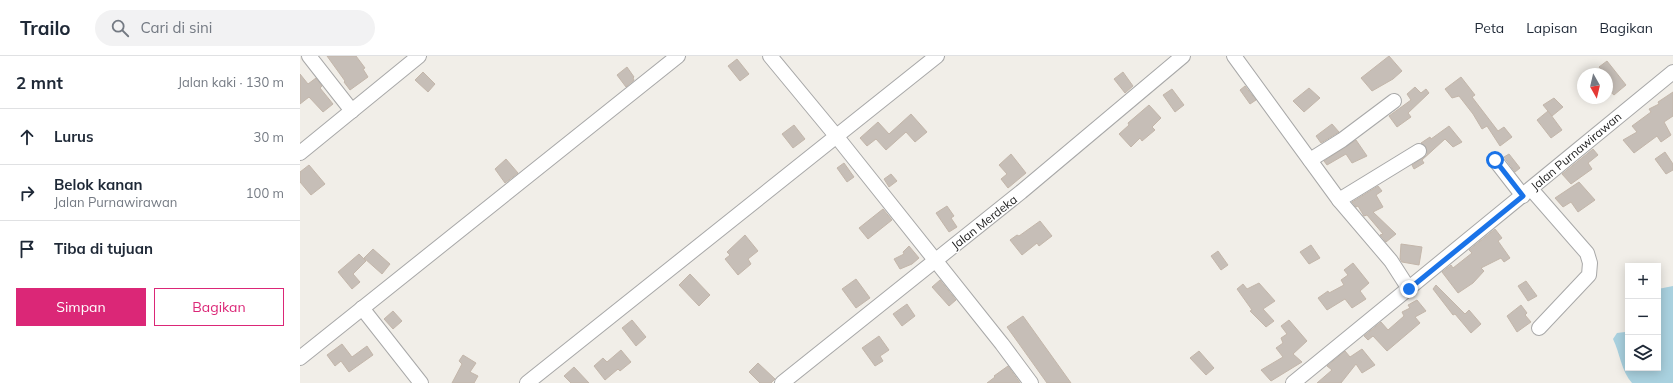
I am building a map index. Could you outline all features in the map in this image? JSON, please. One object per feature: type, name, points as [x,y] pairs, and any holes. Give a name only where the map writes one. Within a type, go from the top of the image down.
[{"type":"street","points":[[309,56],[352,112]]},
{"type":"street","points":[[300,153],[419,56]]},
{"type":"street","points":[[300,358],[678,56]]},
{"type":"street","points":[[770,56],[837,136],[1002,344],[1031,383]]},
{"type":"street","points":[[527,383],[937,56]]},
{"type":"street","name":"Jalan Merdeka","points":[[782,383],[1021,192],[1183,56]]},
{"type":"street","points":[[1234,56],[1339,200],[1390,261],[1409,289]]},
{"type":"street","name":"Jalan Purnawirawan","points":[[1294,383],[1673,72]]},
{"type":"street","points":[[1310,160],[1342,140],[1394,101]]},
{"type":"street","points":[[1339,200],[1419,151]]},
{"type":"street","points":[[1495,160],[1579,243],[1587,253],[1591,267],[1589,274],[1539,328]]},
{"type":"street","points":[[362,308],[421,383]]},
{"type":"water","points":[[1673,286],[1673,383],[1632,383],[1625,373],[1613,339],[1617,333],[1625,332],[1625,371],[1661,371],[1661,288]]},
{"type":"building","points":[[327,56],[356,56],[365,68],[363,69],[368,77],[350,90]]},
{"type":"building","points":[[1389,56],[1402,71],[1393,79],[1372,91],[1361,78]]},
{"type":"building","points":[[737,59],[749,74],[740,81],[728,66]]},
{"type":"building","points":[[1607,61],[1613,68],[1600,68],[1599,67]]},
{"type":"building","points":[[627,67],[634,77],[634,80],[626,87],[617,75]]},
{"type":"building","points":[[1613,69],[1626,85],[1614,95],[1613,94]]},
{"type":"building","points":[[423,72],[435,84],[428,92],[415,80]]},
{"type":"building","points":[[1123,72],[1133,86],[1125,93],[1114,79]]},
{"type":"building","points":[[300,74],[308,84],[316,78],[322,86],[320,88],[333,104],[323,112],[309,97],[300,104]]},
{"type":"building","points":[[1461,77],[1475,95],[1472,97],[1498,131],[1504,127],[1512,137],[1500,146],[1487,126],[1482,129],[1459,96],[1452,98],[1445,89]]},
{"type":"building","points":[[1245,86],[1256,100],[1250,104],[1240,90]]},
{"type":"building","points":[[1415,87],[1421,93],[1426,89],[1429,93],[1408,113],[1411,117],[1397,127],[1389,116],[1411,100],[1407,94]]},
{"type":"building","points":[[1309,88],[1320,98],[1304,112],[1293,101]]},
{"type":"building","points":[[1172,89],[1184,105],[1175,112],[1163,95]]},
{"type":"building","points":[[1673,92],[1673,116],[1664,122],[1671,135],[1661,142],[1657,136],[1634,153],[1623,140],[1637,132],[1632,126],[1651,112],[1649,109],[1659,104],[1658,102]]},
{"type":"building","points":[[1554,98],[1563,107],[1552,116],[1543,105]]},
{"type":"building","points":[[1149,105],[1161,118],[1152,127],[1155,130],[1142,141],[1140,138],[1131,147],[1119,134],[1129,125],[1128,123]]},
{"type":"building","points":[[1548,111],[1562,130],[1551,138],[1537,120]]},
{"type":"building","points":[[911,114],[927,132],[915,142],[906,132],[886,150],[876,139],[867,146],[860,138],[878,122],[889,134]]},
{"type":"building","points":[[1332,124],[1339,132],[1321,143],[1316,136]]},
{"type":"building","points":[[794,125],[805,139],[793,148],[782,134]]},
{"type":"building","points":[[1449,126],[1462,142],[1453,147],[1445,139],[1422,160],[1424,163],[1414,169],[1412,165],[1427,155],[1426,147],[1421,143],[1430,137],[1431,139]]},
{"type":"building","points":[[1356,140],[1367,156],[1352,163],[1346,154],[1327,165],[1324,161]]},
{"type":"building","points":[[1593,149],[1598,155],[1588,163],[1592,169],[1571,184],[1562,174]]},
{"type":"building","points":[[1665,152],[1673,164],[1673,170],[1666,174],[1655,159]]},
{"type":"building","points":[[1011,154],[1026,173],[1008,188],[1001,179],[1007,174],[999,165]]},
{"type":"building","points":[[1509,154],[1520,168],[1515,172],[1504,157]]},
{"type":"building","points":[[506,159],[518,173],[505,183],[495,169]]},
{"type":"building","points":[[844,163],[854,177],[847,182],[837,168]]},
{"type":"building","points":[[309,165],[325,184],[311,195],[300,182],[300,172]]},
{"type":"building","points":[[891,174],[897,181],[889,187],[884,179]]},
{"type":"building","points":[[1579,182],[1595,200],[1578,212],[1571,202],[1563,207],[1555,198]]},
{"type":"building","points":[[1378,186],[1382,191],[1376,195],[1383,207],[1373,212],[1396,234],[1386,242],[1380,235],[1383,234],[1367,215],[1364,216],[1358,206],[1356,207],[1352,202]]},
{"type":"building","points":[[947,206],[954,216],[951,218],[957,227],[949,232],[936,213]]},
{"type":"building","points":[[883,209],[892,220],[868,239],[859,228]]},
{"type":"building","points":[[1040,221],[1052,236],[1039,246],[1037,243],[1022,255],[1010,240],[1017,235],[1019,236]]},
{"type":"building","points":[[1495,229],[1502,238],[1498,241],[1510,258],[1504,262],[1501,258],[1481,268],[1484,271],[1473,283],[1458,293],[1442,272],[1451,265],[1453,268],[1472,253],[1469,250]]},
{"type":"building","points":[[745,235],[758,251],[748,259],[751,264],[738,275],[725,259],[730,255],[727,252]]},
{"type":"building","points":[[1401,244],[1422,247],[1419,265],[1402,262],[1400,259]]},
{"type":"building","points":[[1311,245],[1320,258],[1309,264],[1300,252]]},
{"type":"building","points":[[909,246],[919,258],[912,264],[900,269],[894,259],[904,254],[903,252]]},
{"type":"building","points":[[373,249],[390,264],[382,274],[364,258]]},
{"type":"building","points":[[1218,251],[1228,265],[1221,270],[1211,256]]},
{"type":"building","points":[[359,254],[366,261],[353,274],[360,282],[352,289],[338,272]]},
{"type":"building","points":[[1353,263],[1369,283],[1360,291],[1366,299],[1352,308],[1345,299],[1327,310],[1318,298],[1328,291],[1329,293],[1344,285],[1341,280],[1348,275],[1344,270]]},
{"type":"building","points":[[690,274],[710,295],[699,306],[679,285]]},
{"type":"building","points":[[856,279],[870,298],[856,308],[842,289]]},
{"type":"building","points":[[940,280],[956,300],[949,306],[932,287]]},
{"type":"building","points":[[1526,281],[1537,296],[1528,301],[1518,286]]},
{"type":"building","points":[[1259,283],[1275,301],[1263,309],[1274,321],[1266,327],[1250,311],[1252,310],[1237,289],[1243,284],[1247,289]]},
{"type":"building","points":[[1436,285],[1465,314],[1469,310],[1481,324],[1471,333],[1455,314],[1453,315],[1433,289]]},
{"type":"building","points":[[1417,300],[1426,311],[1415,317],[1420,323],[1387,351],[1373,336],[1368,340],[1364,336],[1381,322],[1388,330],[1404,316],[1402,312],[1410,308],[1408,305]]},
{"type":"building","points":[[907,304],[915,316],[902,326],[893,314]]},
{"type":"building","points":[[1521,305],[1527,313],[1525,315],[1531,322],[1517,332],[1507,316]]},
{"type":"building","points":[[393,311],[402,321],[393,329],[384,319]]},
{"type":"building","points":[[1023,316],[1071,383],[1047,383],[1007,327]]},
{"type":"building","points":[[632,320],[646,337],[636,346],[622,328]]},
{"type":"building","points":[[1289,320],[1307,341],[1293,354],[1302,362],[1271,381],[1261,370],[1283,357],[1276,348],[1283,343],[1281,338],[1287,334],[1281,326]]},
{"type":"building","points":[[879,336],[889,350],[880,356],[883,361],[875,366],[862,348]]},
{"type":"building","points":[[342,344],[352,357],[367,346],[373,355],[349,372],[341,361],[335,366],[327,355]]},
{"type":"building","points":[[1362,349],[1375,365],[1362,373],[1356,364],[1341,383],[1317,383],[1332,370],[1327,366],[1345,351],[1350,357]]},
{"type":"building","points":[[621,350],[631,362],[620,371],[618,369],[605,380],[594,366],[603,358],[607,362]]},
{"type":"building","points":[[1199,351],[1214,368],[1206,375],[1190,358]]},
{"type":"building","points":[[463,355],[476,363],[470,372],[478,376],[474,383],[452,383],[462,364],[459,361]]},
{"type":"building","points":[[758,363],[775,379],[771,383],[760,383],[749,372]]},
{"type":"building","points":[[1008,366],[1020,383],[987,383],[995,377],[994,376]]},
{"type":"building","points":[[574,367],[589,383],[571,383],[564,376]]},
{"type":"route","points":[[1409,289],[1523,196],[1495,160]]}]
